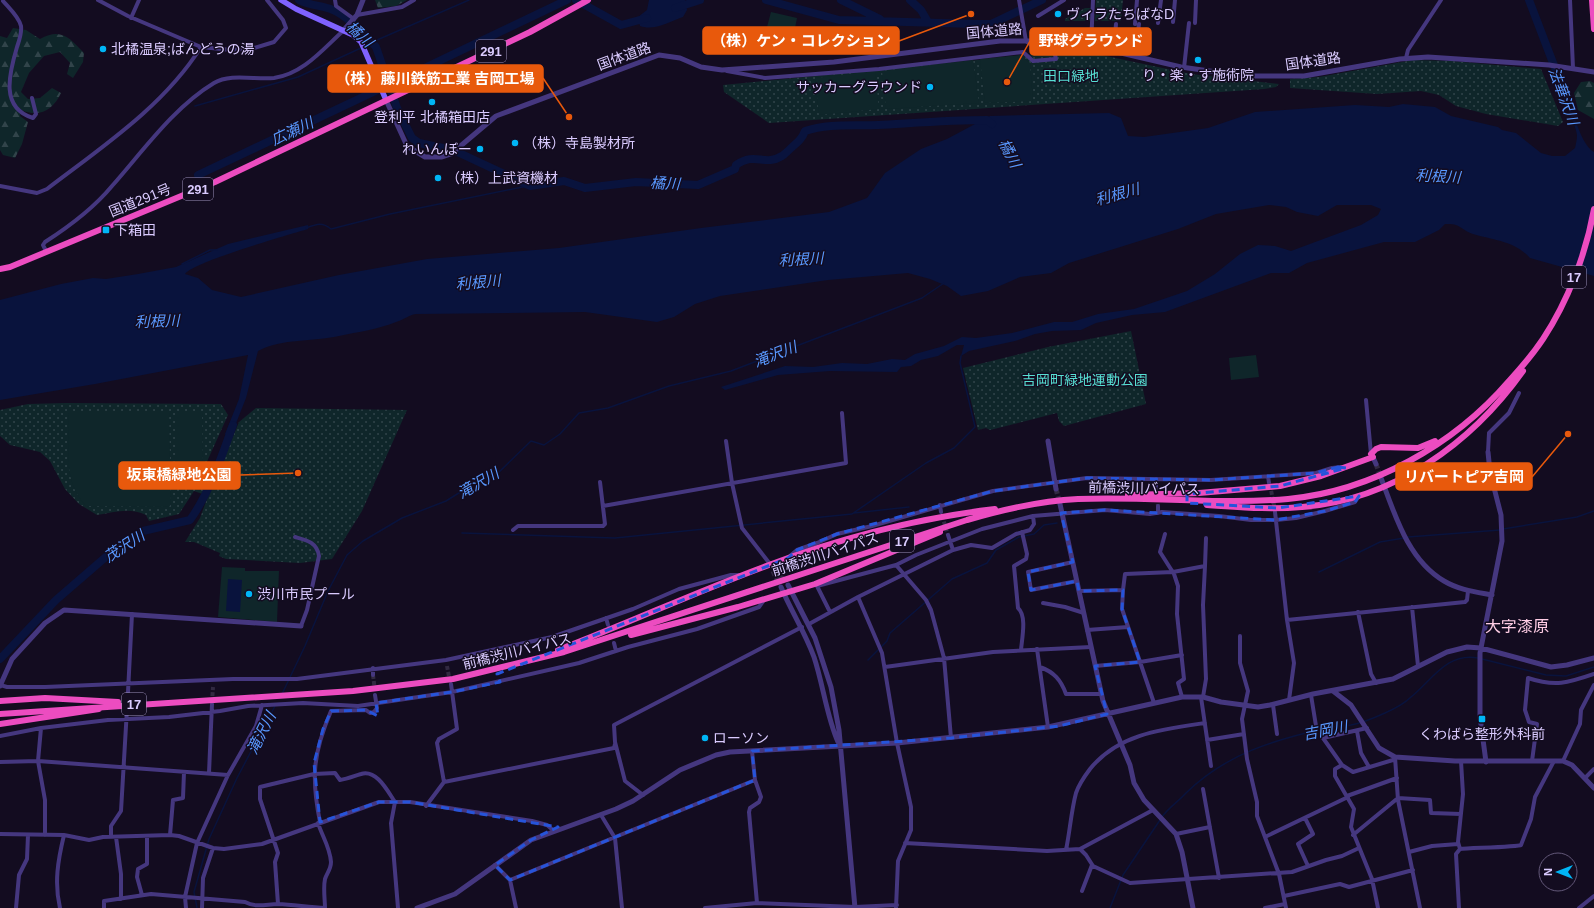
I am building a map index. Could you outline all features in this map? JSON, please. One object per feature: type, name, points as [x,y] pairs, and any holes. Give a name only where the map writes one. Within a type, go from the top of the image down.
[{"type":"highway","points":[[1592,0],[1594,29]]},
{"type":"highway","name":"国道291号","points":[[0,269],[10,267],[215,182],[530,32],[587,1]]},
{"type":"highway","name":"前橋渋川バイパス","points":[[0,714],[353,690],[453,679],[564,652],[967,520],[1028,504],[1077,499],[1121,498],[1253,501],[1289,499],[1326,494],[1377,476],[1412,460],[1475,416],[1502,393],[1543,340],[1566,297],[1588,237],[1594,209]]},
{"type":"highway","points":[[1121,498],[1240,507],[1278,508],[1328,503],[1359,496],[1385,488],[1428,464],[1470,431],[1502,393]]},
{"type":"highway","points":[[1077,499],[1121,495],[1199,493],[1280,486],[1300,482],[1346,468],[1372,456],[1376,449],[1381,447],[1409,449],[1424,446],[1462,422],[1475,416]]},
{"type":"highway","points":[[527,662],[788,558],[853,538],[965,512],[1028,504]]},
{"type":"highway","points":[[564,652],[580,651],[635,633],[764,599],[789,588],[816,585],[917,543],[967,520]]},
{"type":"highway","name":"17","points":[[0,701],[45,698],[145,703]]},
{"type":"highway","name":"17","points":[[0,724],[27,719],[95,711],[110,706]]},
{"type":"main road","points":[[281,0],[296,9],[343,30],[361,42],[379,84],[388,99]]},
{"type":"street","points":[[98,0],[131,18],[201,47],[231,50],[254,48],[274,42],[286,28],[283,20],[267,0]]},
{"type":"street","points":[[131,18],[139,0]]},
{"type":"street","points":[[335,0],[335,5],[338,8],[355,18],[402,7],[414,0]]},
{"type":"street","points":[[46,251],[43,245],[44,242],[83,215],[112,187],[156,134],[205,89],[222,79],[274,78],[291,73],[306,65],[348,26],[355,18],[363,0]]},
{"type":"street","points":[[722,70],[765,78],[879,69],[1023,52],[1033,61],[1056,59],[1054,50],[1031,45],[1026,41],[1019,0]]},
{"type":"street","points":[[1038,16],[1064,0]]},
{"type":"street","points":[[1090,46],[1093,0]]},
{"type":"street","points":[[1116,24],[1115,35],[1137,39],[1137,0]]},
{"type":"street","points":[[1158,23],[1161,0]]},
{"type":"street","points":[[1173,22],[1175,0]]},
{"type":"street","points":[[1195,23],[1196,0]]},
{"type":"street","points":[[1406,58],[1406,53],[1441,0]]},
{"type":"street","points":[[1570,0],[1573,68],[1594,72]]},
{"type":"street","points":[[2,1],[17,18],[21,29],[9,77],[9,98],[15,108],[23,114],[33,118],[36,114],[32,98]]},
{"type":"street","points":[[1184,68],[1189,23]]},
{"type":"street","name":"国体道路","points":[[388,99],[407,146],[425,157],[442,157],[451,154],[461,147],[496,116],[650,58],[659,56],[668,56],[701,67],[722,70],[834,62],[1000,41],[1048,41],[1090,46],[1184,68],[1245,76],[1304,76],[1406,58],[1438,57],[1573,68]]},
{"type":"street","points":[[0,186],[37,194],[47,189],[140,116],[186,68],[201,47]]},
{"type":"street","points":[[1486,762],[1480,717],[1480,664],[1481,651],[1502,541],[1501,514],[1488,464],[1489,433],[1509,413],[1519,393]]},
{"type":"street","points":[[1366,400],[1372,456],[1376,464]]},
{"type":"street","points":[[603,506],[846,463],[842,413]]},
{"type":"street","points":[[726,441],[732,483],[742,528],[774,570]]},
{"type":"street","points":[[1048,441],[1056,489]]},
{"type":"street","points":[[788,558],[797,550],[818,543],[837,534],[872,526],[993,490],[1087,478],[1197,480],[1316,473],[1332,468],[1346,468]]},
{"type":"street","points":[[1268,476],[1270,483]]},
{"type":"street","points":[[1381,478],[1403,532],[1416,556],[1429,570],[1445,582],[1468,590],[1492,595]]},
{"type":"street","points":[[1156,479],[1156,486]]},
{"type":"street","points":[[513,530],[518,526],[603,526],[605,524],[600,482]]},
{"type":"street","points":[[830,612],[816,585],[896,565],[950,541],[982,529],[1033,516],[1105,510],[1220,516],[1251,520],[1276,520],[1296,518],[1325,511],[1354,502],[1359,496]]},
{"type":"street","points":[[1060,504],[1101,694],[1107,714],[1121,742],[1134,783],[1144,800],[1176,834],[1188,880],[1193,908]]},
{"type":"street","points":[[940,505],[941,512]]},
{"type":"street","points":[[1158,506],[1158,513]]},
{"type":"street","points":[[1275,512],[1287,620],[1294,663],[1289,700]]},
{"type":"street","points":[[809,624],[858,597],[953,550],[972,546],[992,548],[1030,530],[1034,524],[1033,516]]},
{"type":"street","points":[[1021,650],[1023,622],[1021,611],[1018,608],[1014,566],[1026,560],[1027,554],[1022,533]]},
{"type":"street","points":[[948,534],[953,550]]},
{"type":"street","points":[[1165,534],[1160,552],[1173,572],[1178,586],[1177,614],[1184,679],[1178,683],[1182,697]]},
{"type":"street","points":[[295,537],[311,542],[318,551],[319,556],[307,610],[301,626],[132,614],[61,611],[36,632],[12,659],[0,685],[7,687],[213,680],[297,679],[373,668],[446,660],[552,637],[679,590],[731,575],[742,576]]},
{"type":"street","points":[[1206,538],[1203,605],[1206,679],[1202,697],[1211,766]]},
{"type":"street","points":[[1073,562],[1028,572],[1031,590],[1077,581]]},
{"type":"street","points":[[896,565],[926,600],[944,658],[951,738]]},
{"type":"street","points":[[1154,703],[1122,609],[1122,590],[1125,574],[1173,572],[1205,566]]},
{"type":"street","points":[[789,588],[809,624],[831,687],[839,730],[855,908]]},
{"type":"street","points":[[782,590],[802,627],[819,674],[832,730],[840,745]]},
{"type":"street","points":[[1079,591],[1122,590]]},
{"type":"street","points":[[1287,620],[1313,619],[1358,612],[1465,602],[1467,600],[1468,590]]},
{"type":"street","points":[[704,908],[757,903],[855,908],[896,906],[898,861],[911,830],[911,807],[897,743],[885,667],[879,644],[858,597]]},
{"type":"street","points":[[0,736],[41,728],[211,712],[265,704],[358,706],[452,692],[579,663],[723,620],[759,607],[764,599]]},
{"type":"street","points":[[1043,603],[1065,607],[1084,613]]},
{"type":"street","points":[[1412,607],[1418,666]]},
{"type":"street","points":[[1358,612],[1371,674],[1376,683]]},
{"type":"street","points":[[128,692],[132,614]]},
{"type":"street","points":[[606,618],[608,625]]},
{"type":"street","points":[[643,795],[625,781],[615,742],[614,725],[802,627]]},
{"type":"street","points":[[1087,630],[1128,627]]},
{"type":"street","points":[[1240,636],[1240,663],[1248,691],[1242,719],[1245,748],[1257,802],[1256,816],[1279,874],[1286,906],[1265,908]]},
{"type":"street","points":[[614,643],[616,651]]},
{"type":"street","points":[[885,667],[944,658],[1021,650],[1091,647]]},
{"type":"street","points":[[417,908],[455,894],[531,840],[601,815],[633,801],[680,770],[699,761],[730,752],[897,743],[1048,727],[1182,697],[1202,697],[1245,706],[1258,707],[1393,679],[1447,652],[1467,647],[1551,667],[1567,665],[1594,658]]},
{"type":"street","points":[[1037,649],[1048,727]]},
{"type":"street","points":[[1095,666],[1140,662],[1182,655]]},
{"type":"street","points":[[446,660],[447,666]]},
{"type":"street","points":[[1040,667],[1049,670],[1062,682],[1066,694],[1101,694]]},
{"type":"street","points":[[373,668],[374,675]]},
{"type":"street","points":[[1532,761],[1537,724],[1528,722],[1525,710],[1528,678],[1544,683],[1558,684],[1573,682],[1594,674]]},
{"type":"street","points":[[213,680],[213,687]]},
{"type":"street","points":[[444,782],[437,743],[439,739],[457,729],[451,684]]},
{"type":"street","points":[[1563,761],[1580,724],[1581,710],[1594,685]]},
{"type":"street","points":[[1332,691],[1350,705],[1359,716],[1379,748],[1395,757],[1486,762],[1563,761],[1572,765],[1594,788]]},
{"type":"street","points":[[104,908],[104,901],[142,894],[185,897],[201,900],[245,902],[251,906],[261,907],[278,904],[325,908],[325,880],[330,869],[330,861],[326,840],[322,834],[319,822],[315,798],[316,777],[314,774],[314,763],[323,729],[330,711],[366,710],[372,713],[377,708],[375,695]]},
{"type":"street","points":[[1311,695],[1316,726]]},
{"type":"street","points":[[209,773],[212,704]]},
{"type":"street","points":[[186,908],[185,897],[199,843],[228,775],[256,726],[265,704]]},
{"type":"street","points":[[1273,704],[1277,734]]},
{"type":"street","points":[[111,836],[111,826],[121,811],[127,709]]},
{"type":"street","points":[[1066,850],[1071,812],[1079,785],[1102,755],[1121,742],[1151,732],[1205,723]]},
{"type":"street","points":[[1366,727],[1357,731],[1323,738],[1342,765],[1352,772],[1393,760],[1395,757]]},
{"type":"street","points":[[41,728],[38,761],[45,800],[45,835]]},
{"type":"street","points":[[1357,731],[1361,753],[1369,767]]},
{"type":"street","points":[[1207,740],[1244,734]]},
{"type":"street","points":[[426,806],[444,782],[614,748],[615,742]]},
{"type":"street","points":[[752,751],[755,780],[760,794],[760,800],[750,808],[749,812],[757,903]]},
{"type":"street","points":[[1395,757],[1398,798],[1420,908]]},
{"type":"street","points":[[0,762],[38,761],[123,766],[228,775]]},
{"type":"street","points":[[1460,849],[1458,844],[1463,794],[1461,761]]},
{"type":"street","points":[[1459,908],[1456,854],[1460,849],[1498,846],[1518,847],[1521,845],[1531,819],[1535,798],[1554,761]]},
{"type":"street","points":[[1342,765],[1335,769],[1335,776],[1354,809],[1350,827],[1372,879],[1378,908]]},
{"type":"street","points":[[1586,778],[1594,769]]},
{"type":"street","points":[[170,834],[173,800],[183,798],[184,772]]},
{"type":"street","points":[[278,904],[275,862],[278,853],[260,799],[260,787],[314,774],[335,773],[340,780],[354,778],[362,774],[370,773],[378,778],[395,802],[391,823],[398,908]]},
{"type":"street","points":[[1264,837],[1348,797],[1397,778]]},
{"type":"street","points":[[510,880],[755,780]]},
{"type":"street","points":[[1203,789],[1219,878]]},
{"type":"street","points":[[1354,835],[1398,798],[1430,800],[1431,813],[1461,814]]},
{"type":"street","points":[[0,834],[64,835],[89,840],[111,836],[170,834],[212,847],[224,849],[262,844],[319,822],[379,802],[410,802],[426,806],[532,821],[547,825],[554,831]]},
{"type":"street","points":[[906,843],[1047,851],[1080,849],[1154,812]]},
{"type":"street","points":[[601,815],[615,838],[622,908]]},
{"type":"street","points":[[1305,818],[1313,834],[1298,844],[1308,866]]},
{"type":"street","points":[[1176,834],[1210,827]]},
{"type":"street","points":[[16,908],[19,875],[27,859],[28,835]]},
{"type":"street","points":[[60,908],[56,894],[58,861],[64,835]]},
{"type":"street","points":[[142,894],[137,877],[138,869],[147,864],[146,836]]},
{"type":"street","points":[[116,837],[121,874],[121,899]]},
{"type":"street","points":[[1409,852],[1432,846],[1458,844]]},
{"type":"street","points":[[202,908],[201,900],[203,878],[212,847]]},
{"type":"street","points":[[1080,849],[1092,865],[1117,878],[1130,882],[1279,874],[1292,872],[1342,856],[1359,848]]},
{"type":"street","points":[[495,865],[510,880],[516,908]]},
{"type":"street","points":[[1082,891],[1092,865]]},
{"type":"street","points":[[1284,896],[1340,884],[1349,886],[1372,879],[1413,870]]},
{"type":"street","points":[[1578,908],[1594,896]]},
{"type":"highlighted area","points":[[1338,467],[1346,468],[1280,486],[1187,494],[1187,503],[1278,508],[1359,496],[1355,502],[1325,511],[1276,520],[1105,510],[1061,513],[1073,562],[1028,572],[1031,590],[1077,581],[1079,591],[1123,590],[1122,609],[1140,662],[1095,666],[1107,714],[1059,726],[951,738],[752,751],[755,780],[510,880],[495,865],[531,840],[558,827],[410,802],[379,802],[320,822],[314,763],[323,729],[331,711],[366,710],[378,716],[376,703],[452,692],[500,682],[497,674],[788,558],[797,550],[837,534],[993,491],[1087,478],[1211,480],[1316,473]]},
{"type":"green space","points":[[375,0],[407,0],[396,6],[378,8]]},
{"type":"green space","points":[[1096,0],[1123,0],[1121,21],[1095,21]]},
{"type":"green space","points":[[1085,8],[1091,8],[1090,21],[1065,21],[1065,19]]},
{"type":"green space","points":[[771,12],[797,18],[794,33],[767,27]]},
{"type":"green space","points":[[13,28],[26,30],[40,39],[54,34],[65,36],[84,53],[83,62],[73,78],[67,74],[70,63],[60,52],[44,56],[29,73],[21,92],[28,99],[40,98],[52,88],[61,93],[54,104],[45,111],[34,113],[21,110],[20,116],[28,122],[22,144],[15,158],[3,155],[0,150],[0,36],[7,38]]},
{"type":"green space","name":"田口緑地","points":[[1059,46],[1191,74],[1279,84],[1276,87],[1264,89],[769,123],[724,92],[723,85],[1059,52]]},
{"type":"green space","points":[[1020,55],[1030,63],[1033,101],[985,103],[980,59]]},
{"type":"green space","name":"サッカーグラウンド","points":[[973,60],[979,103],[886,109],[882,71]]},
{"type":"green space","points":[[1413,60],[1452,61],[1541,69],[1563,122],[1558,126],[1486,114],[1456,106],[1439,95],[1421,91],[1377,94],[1290,88],[1290,79],[1319,77]]},
{"type":"green space","name":"サッカーグラウンド","points":[[875,71],[879,109],[819,115],[815,78]]},
{"type":"green space","points":[[1590,81],[1594,83],[1594,119],[1578,110],[1574,93],[1581,82]]},
{"type":"green space","name":"吉岡町緑地運動公園","points":[[1131,331],[1146,404],[1064,426],[1059,421],[1057,413],[990,430],[986,428],[978,430],[963,368],[1048,347]]},
{"type":"green space","points":[[1256,355],[1259,377],[1231,380],[1229,358]]},
{"type":"green space","points":[[28,404],[221,404],[228,415],[196,486],[209,493],[239,422],[256,408],[407,410],[362,511],[332,559],[300,563],[226,559],[219,556],[220,553],[194,542],[185,542],[200,518],[208,496],[194,491],[179,514],[149,521],[146,515],[134,511],[122,511],[97,515],[79,504],[65,489],[50,461],[40,452],[10,445],[0,436],[0,410]]},
{"type":"green space","points":[[69,413],[169,413],[171,504],[169,507],[86,506],[78,496],[73,486],[70,474],[68,462]]},
{"type":"green space","points":[[176,413],[202,413],[203,464],[176,464]]},
{"type":"green space","name":"渋川市民プール","points":[[222,567],[245,568],[245,571],[279,571],[277,622],[218,617]]},
{"type":"water","points":[[649,0],[685,0],[687,10],[683,17],[662,25],[656,27],[640,26],[638,17],[647,10]]},
{"type":"water","name":"利根川","points":[[1561,75],[1564,77],[1571,107],[1583,139],[1588,147],[1594,152],[1594,276],[1530,258],[1524,252],[1511,245],[1473,234],[1458,226],[1445,224],[1439,230],[1415,242],[1384,242],[1307,263],[1289,273],[1271,273],[1165,312],[1132,315],[1096,323],[1081,330],[1052,331],[1035,334],[1015,341],[969,351],[961,356],[964,345],[957,345],[938,356],[921,360],[911,366],[901,367],[897,372],[830,371],[778,375],[725,390],[721,387],[785,366],[813,367],[842,363],[867,364],[892,359],[905,360],[915,354],[944,346],[962,337],[976,338],[1012,333],[1054,322],[1072,322],[1098,314],[1134,309],[1187,291],[1215,274],[1240,254],[1258,245],[1275,246],[1291,251],[1361,225],[1378,215],[1381,209],[1371,205],[1337,205],[1318,216],[1297,212],[1286,207],[1269,205],[1216,214],[1178,229],[1069,263],[1051,273],[1020,277],[988,291],[961,296],[947,286],[930,279],[908,273],[828,280],[720,296],[695,304],[674,317],[657,322],[585,312],[416,314],[368,330],[329,338],[277,344],[258,351],[246,398],[231,436],[225,434],[239,399],[248,355],[95,384],[0,400],[0,300],[61,284],[93,278],[106,279],[176,267],[228,244],[308,225],[308,229],[222,256],[192,269],[185,274],[198,278],[212,290],[241,297],[339,275],[427,259],[559,248],[829,212],[867,198],[885,173],[921,149],[947,139],[990,116],[1109,113],[1121,118],[1128,136],[1144,137],[1208,128],[1255,112],[1355,105],[1389,107],[1403,104],[1435,107],[1451,116],[1498,127],[1502,130],[1516,133],[1541,153],[1552,156],[1565,156],[1575,148],[1577,135],[1563,97],[1560,82]]},
{"type":"water","points":[[228,579],[242,580],[240,612],[226,611]]},
{"type":"waterway","name":"橘川","points":[[299,0],[329,8],[344,16],[376,47],[397,108],[412,138],[419,143],[453,150],[530,186],[564,181],[585,188],[636,182],[698,185],[735,169],[736,165],[743,161],[749,159],[776,159],[782,156],[800,140],[805,131],[814,128],[841,125],[878,125],[973,120],[987,120],[992,124]]},
{"type":"waterway","points":[[377,40],[469,0]]},
{"type":"waterway","name":"広瀬川","points":[[393,83],[567,0]]},
{"type":"waterway","name":"広瀬川","points":[[576,0],[621,25],[647,18]]},
{"type":"waterway","name":"広瀬川","points":[[675,8],[700,0]]},
{"type":"waterway","name":"広瀬川","points":[[766,0],[839,20],[975,24],[991,24],[1042,0]]},
{"type":"waterway","points":[[841,0],[880,19]]},
{"type":"waterway","points":[[910,0],[921,10],[928,22]]},
{"type":"waterway","name":"法華沢川","points":[[1529,0],[1563,89]]},
{"type":"waterway","points":[[195,106],[298,77],[361,48]]},
{"type":"waterway","name":"広瀬川","points":[[198,175],[386,86]]},
{"type":"waterway","points":[[306,228],[319,224],[325,225],[331,229],[390,214],[532,185]]},
{"type":"waterway","points":[[182,264],[210,250],[217,250]]},
{"type":"waterway","name":"滝沢川","points":[[282,694],[305,646],[328,591],[347,555],[363,541],[402,518],[446,501],[470,486],[497,474],[531,441],[544,445],[560,434],[579,413],[608,408],[669,386],[731,371],[922,298],[944,283]]},
{"type":"waterway","points":[[462,533],[615,538],[852,514],[926,463],[954,448],[975,427],[960,363],[961,356]]},
{"type":"waterway","name":"茂沢川","points":[[0,659],[56,600],[115,549],[143,531],[190,520],[209,486],[233,425]]},
{"type":"waterway","points":[[854,513],[909,507]]},
{"type":"waterway","points":[[1503,529],[1577,517],[1594,511]]},
{"type":"waterway","points":[[868,660],[887,641],[890,633],[952,579],[987,563],[996,550],[1019,537],[1034,534],[1044,525],[1057,523]]},
{"type":"waterway","points":[[1408,537],[1500,530]]},
{"type":"waterway","points":[[1319,572],[1380,542],[1404,538]]},
{"type":"waterway","name":"吉岡川","points":[[1162,817],[1201,780],[1234,758],[1251,750],[1288,738],[1330,727],[1364,722],[1392,710],[1405,702],[1449,663],[1457,659],[1467,657],[1478,658]]},
{"type":"waterway","name":"吉岡川","points":[[1482,659],[1546,675],[1566,676],[1594,667]]},
{"type":"waterway","name":"滝沢川","points":[[197,908],[194,892],[209,839],[237,778],[275,706]]},
{"type":"waterway","name":"吉岡川","points":[[1110,908],[1123,875],[1160,820]]},
{"type":"tunnel","points":[[1376,464],[1381,478]]},
{"type":"tunnel","points":[[1270,485],[1275,510]]},
{"type":"tunnel","points":[[1156,486],[1158,506]]},
{"type":"tunnel","points":[[1056,489],[1060,504]]},
{"type":"tunnel","points":[[942,516],[948,535]]},
{"type":"tunnel","points":[[776,570],[785,582]]},
{"type":"tunnel","points":[[773,571],[779,585]]},
{"type":"tunnel","points":[[447,666],[450,682]]},
{"type":"tunnel","points":[[373,675],[375,691]]},
{"type":"tunnel","points":[[212,702],[213,687]]},
{"type":"tunnel","points":[[127,707],[128,692]]},
{"type":"place","name":"（株）ケン・コレクション","points":[[971,14]]},
{"type":"place","name":"ヴィラたちばなD","points":[[1058,14]]},
{"type":"place","name":"北橘温泉;ばんどうの湯","points":[[103,49]]},
{"type":"place","name":"り・楽・す施術院","points":[[1198,60]]},
{"type":"place","name":"野球グラウンド","points":[[1007,82]]},
{"type":"place","name":"サッカーグラウンド","points":[[930,87]]},
{"type":"place","name":"登利平 北橘箱田店","points":[[432,102]]},
{"type":"place","name":"（株）藤川鉄筋工業 吉岡工場","points":[[569,117]]},
{"type":"place","name":"（株）寺島製材所","points":[[515,143]]},
{"type":"place","name":"れいんぼー","points":[[480,149]]},
{"type":"place","name":"（株）上武資機材","points":[[438,178]]},
{"type":"place","name":"下箱田","points":[[106,230]]},
{"type":"place","name":"リバートピア吉岡","points":[[1568,434]]},
{"type":"place","name":"坂東橋緑地公園","points":[[298,473]]},
{"type":"place","name":"渋川市民プール","points":[[249,594]]},
{"type":"place","name":"くわばら整形外科前","points":[[1482,719]]},
{"type":"place","name":"ローソン","points":[[705,738]]},
{"type":"district","name":"大字漆原","points":[[1517,626]]}]
